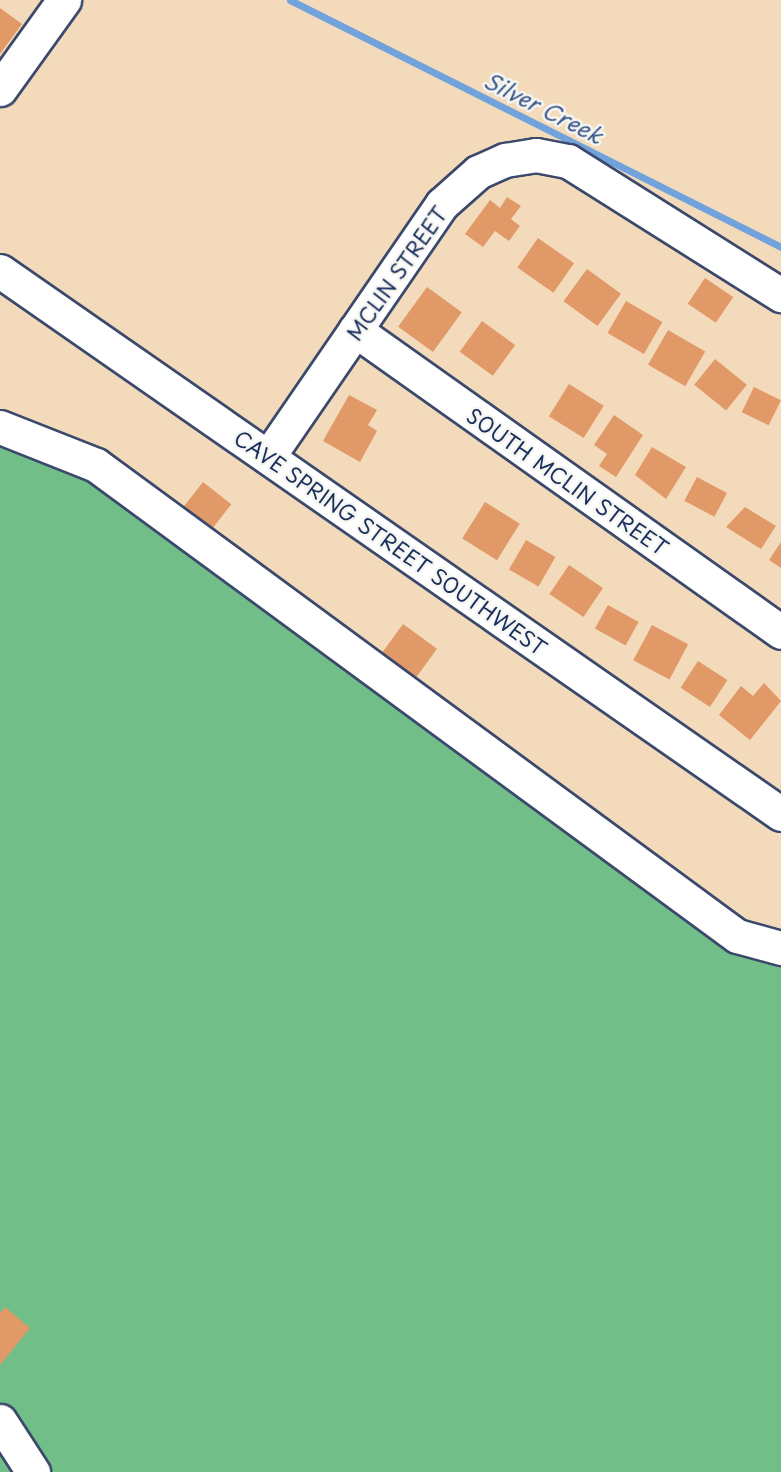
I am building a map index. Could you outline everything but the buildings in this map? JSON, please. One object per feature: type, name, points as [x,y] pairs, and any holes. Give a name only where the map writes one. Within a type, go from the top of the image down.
[{"type":"street","points":[[0,89],[64,0]]},
{"type":"street","name":"MCLIN STREET","points":[[268,457],[442,204],[478,172],[536,155],[568,161],[600,177],[781,295]]},
{"type":"street","name":"CAVE SPRING STREET SOUTHWEST","points":[[0,271],[781,814]]},
{"type":"street","name":"SOUTH MCLIN STREET","points":[[355,330],[781,632]]},
{"type":"street","points":[[0,427],[96,465],[737,936],[781,948]]},
{"type":"street","points":[[0,1421],[33,1472]]},
{"type":"green space","points":[[0,419],[71,453],[769,949],[781,946],[781,1472],[0,1472]]},
{"type":"waterway","name":"Silver Creek","points":[[290,0],[781,247]]}]
